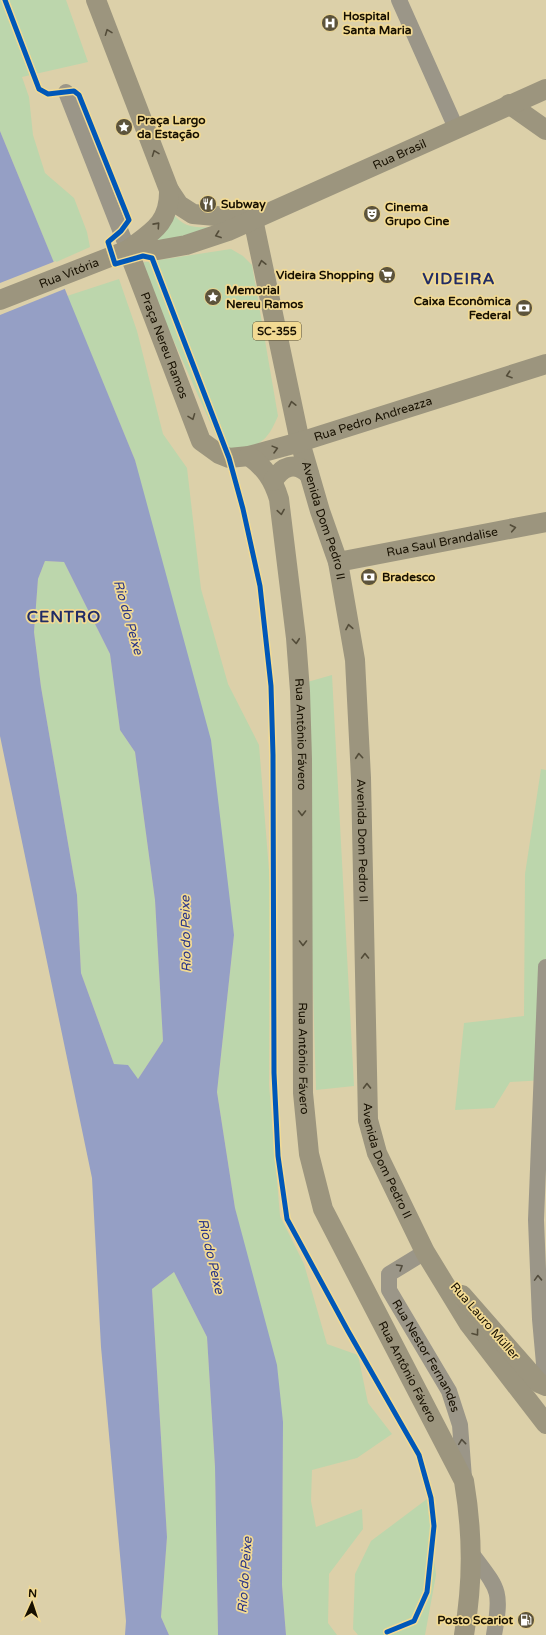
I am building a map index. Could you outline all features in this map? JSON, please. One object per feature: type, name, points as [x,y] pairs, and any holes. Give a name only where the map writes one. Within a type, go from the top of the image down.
[{"type":"main road","points":[[96,0],[168,190],[178,205],[193,214],[232,219],[253,219]]},
{"type":"main road","name":"Rua Brasil","points":[[253,219],[509,104],[546,89]]},
{"type":"main road","points":[[509,104],[546,130]]},
{"type":"main road","points":[[128,250],[151,233],[161,222],[169,205],[168,190]]},
{"type":"main road","name":"Rua Vitória","points":[[0,300],[128,250],[158,250],[186,245],[228,231],[253,219]]},
{"type":"main road","name":"Avenida Dom Pedro II","points":[[253,219],[300,442],[320,511],[338,562],[355,660],[361,778],[368,1120],[377,1152],[425,1252],[459,1309],[475,1332],[546,1424]]},
{"type":"main road","name":"Praça Nereu Ramos","points":[[128,250],[201,441]]},
{"type":"main road","name":"Rua Pedro Andreazza","points":[[201,441],[219,454],[228,458],[249,456],[300,442],[546,364]]},
{"type":"main road","name":"Rua Antônio Fávero","points":[[249,456],[262,466],[274,481],[283,524],[296,638],[300,691],[302,759],[303,1093],[309,1154],[323,1209],[464,1481],[470,1523],[472,1554],[469,1604],[464,1635]]},
{"type":"main road","points":[[274,481],[278,472],[284,468],[304,469],[309,474]]},
{"type":"main road","name":"Rua Saul Brandalise","points":[[338,562],[546,522]]},
{"type":"main road","name":"Rua Lauro Müller","points":[[425,1252],[539,1383],[546,1386]]},
{"type":"street","points":[[399,0],[456,128]]},
{"type":"street","points":[[66,92],[128,250]]},
{"type":"street","points":[[546,967],[536,1220],[540,1319],[546,1386]]},
{"type":"street","name":"Rua Nestor Fernandes","points":[[425,1252],[389,1274],[389,1290],[450,1391],[460,1425],[464,1481]]},
{"type":"street","points":[[472,1554],[496,1587],[500,1605],[494,1635]]},
{"type":"green space","points":[[0,0],[66,0],[88,62],[22,77],[29,97],[33,135],[45,173],[74,198],[87,232],[90,247],[54,263],[0,131]]},
{"type":"green space","points":[[172,212],[182,222],[194,227],[221,227],[156,242]]},
{"type":"green space","points":[[231,249],[243,256],[252,265],[278,416],[270,432],[261,442],[230,452],[218,440],[139,263]]},
{"type":"green space","points":[[119,279],[137,331],[163,434],[187,468],[201,589],[228,684],[259,745],[270,883],[269,1085],[280,1216],[304,1264],[327,1344],[358,1355],[368,1403],[392,1434],[357,1458],[312,1470],[311,1501],[316,1527],[362,1509],[363,1529],[329,1574],[328,1623],[337,1635],[286,1635],[282,1585],[283,1422],[235,1208],[217,1092],[234,935],[135,460],[67,296]]},
{"type":"green space","points":[[45,561],[64,562],[110,654],[120,730],[135,752],[155,900],[163,1041],[138,1079],[114,1064],[81,973],[77,895],[41,687],[34,632],[38,579]]},
{"type":"green space","points":[[332,675],[354,1086],[316,1090],[304,683]]},
{"type":"green space","points":[[541,769],[546,770],[546,1080],[510,1082],[494,1108],[455,1110],[464,1023],[524,1016],[525,874]]},
{"type":"green space","points":[[174,1272],[207,1337],[215,1467],[218,1635],[169,1635],[161,1617],[167,1537],[152,1289]]},
{"type":"green space","points":[[427,1499],[436,1575],[425,1635],[358,1635],[353,1629],[355,1574],[371,1541]]},
{"type":"water","name":"Rio do Peixe","points":[[0,131],[135,460],[211,740],[234,935],[217,1092],[235,1208],[277,1365],[283,1422],[282,1585],[286,1635],[218,1635],[215,1467],[207,1337],[174,1272],[152,1289],[167,1537],[161,1617],[169,1635],[125,1635],[126,1621],[101,1347],[92,1178],[0,736]],"holes":[[[45,561],[64,562],[110,654],[120,730],[135,752],[155,900],[163,1041],[138,1079],[128,1065],[114,1064],[81,973],[77,895],[41,687],[34,632],[38,579]]]},
{"type":"pier","points":[[56,261],[67,288],[0,315],[0,283]]},
{"type":"cycle path","points":[[5,0],[39,89],[48,94],[74,91],[79,95],[129,220],[121,231],[108,242],[115,264],[143,256],[152,258],[229,458],[243,509],[260,586],[271,686],[273,755],[274,1073],[278,1156],[287,1219],[348,1331],[419,1455],[431,1498],[434,1526],[427,1592],[414,1621],[387,1632]]},
{"type":"place","name":"Hospital Santa Maria","points":[[330,23]]},
{"type":"place","name":"Praça Largo da Estação","points":[[124,127]]},
{"type":"place","name":"Subway","points":[[208,204]]},
{"type":"place","name":"Cinema Grupo Cine","points":[[372,214]]},
{"type":"place","name":"Videira Shopping","points":[[387,275]]},
{"type":"place","name":"Memorial Nereu Ramos","points":[[213,297]]},
{"type":"place","name":"Caixa Econômica Federal","points":[[524,308]]},
{"type":"place","name":"Bradesco","points":[[369,577]]},
{"type":"place","name":"Posto Scariot","points":[[526,1620]]},
{"type":"district","name":"VIDEIRA","points":[[459,278]]},
{"type":"district","name":"CENTRO","points":[[64,616]]}]
